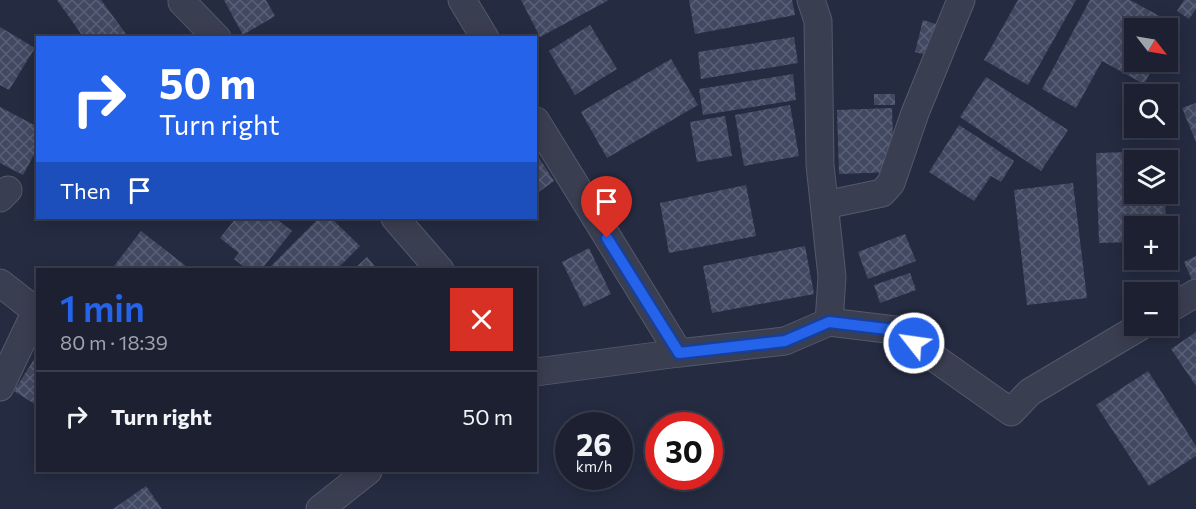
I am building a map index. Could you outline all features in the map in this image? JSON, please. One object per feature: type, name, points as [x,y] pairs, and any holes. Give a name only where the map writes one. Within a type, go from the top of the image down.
[{"type":"street","points":[[462,0],[484,36]]},
{"type":"street","points":[[811,0],[818,21],[820,165],[832,277],[829,322]]},
{"type":"street","points":[[825,205],[882,193],[891,183],[915,113],[961,0]]},
{"type":"street","points":[[182,2],[215,36]]},
{"type":"street","points":[[537,122],[679,353]]},
{"type":"street","points":[[396,219],[438,268]]},
{"type":"street","points":[[0,283],[36,311],[0,387]]},
{"type":"street","points":[[1178,304],[1196,293]]},
{"type":"street","points":[[537,372],[785,341],[829,322],[895,330],[1011,412],[1030,392],[1125,336]]},
{"type":"street","points":[[320,509],[367,472]]},
{"type":"building","points":[[57,0],[101,0],[128,36],[83,36]]},
{"type":"building","points":[[224,0],[266,0],[275,16],[243,35]]},
{"type":"building","points":[[521,0],[609,0],[540,37]]},
{"type":"building","points":[[689,0],[792,0],[795,15],[695,34]]},
{"type":"building","points":[[1018,0],[1076,0],[1028,85],[984,60]]},
{"type":"building","points":[[1090,0],[1130,0],[1163,18],[1124,18],[1124,72],[1151,72],[1144,84],[1102,61],[1076,108],[1042,89]]},
{"type":"building","points":[[1184,0],[1196,0],[1196,9],[1189,19],[1177,11]]},
{"type":"building","points":[[923,20],[942,26],[934,57],[915,52]]},
{"type":"building","points":[[590,25],[617,69],[575,95],[549,51]]},
{"type":"building","points":[[0,27],[35,48],[9,90],[0,85]]},
{"type":"building","points":[[794,37],[798,63],[701,79],[698,52]]},
{"type":"building","points":[[671,59],[698,105],[607,158],[581,112]]},
{"type":"building","points":[[793,74],[796,100],[703,115],[699,89]]},
{"type":"building","points":[[986,77],[1068,130],[1041,171],[960,117]]},
{"type":"building","points":[[874,94],[895,94],[895,105],[874,105]]},
{"type":"building","points":[[1196,103],[1196,142],[1182,108]]},
{"type":"building","points":[[790,105],[799,156],[744,166],[735,115]]},
{"type":"building","points":[[0,107],[36,126],[36,151],[23,175],[0,163]]},
{"type":"building","points":[[892,108],[894,172],[839,174],[837,110]]},
{"type":"building","points":[[725,116],[732,156],[697,162],[690,122]]},
{"type":"building","points":[[959,125],[1014,161],[1001,182],[991,176],[974,201],[929,172]]},
{"type":"building","points":[[1124,152],[1124,204],[1165,204],[1166,216],[1124,216],[1124,242],[1099,243],[1096,153]]},
{"type":"building","points":[[537,155],[554,181],[537,193]]},
{"type":"building","points":[[1073,183],[1087,298],[1027,305],[1014,190]]},
{"type":"building","points":[[746,185],[756,236],[669,253],[660,203]]},
{"type":"building","points":[[235,219],[276,219],[292,231],[263,268],[245,268],[234,259],[239,253],[220,238]]},
{"type":"building","points":[[318,219],[332,219],[360,246],[338,268],[269,268]]},
{"type":"building","points":[[141,231],[188,268],[113,268]]},
{"type":"building","points":[[905,234],[916,261],[868,279],[858,252]]},
{"type":"building","points":[[805,246],[814,294],[712,313],[703,266]]},
{"type":"building","points":[[589,248],[611,294],[584,307],[562,262]]},
{"type":"building","points":[[1196,256],[1196,280],[1193,282],[1184,262]]},
{"type":"building","points":[[367,257],[376,268],[355,268]]},
{"type":"building","points":[[910,273],[916,290],[880,303],[874,285]]},
{"type":"building","points":[[1196,332],[1196,386],[1171,349]]},
{"type":"building","points":[[36,356],[36,405],[14,391]]},
{"type":"building","points":[[1148,371],[1196,446],[1196,456],[1149,486],[1096,405]]},
{"type":"building","points":[[146,486],[162,509],[113,509]]},
{"type":"route","points":[[607,238],[679,353],[785,341],[829,322],[895,330],[914,343]]}]
